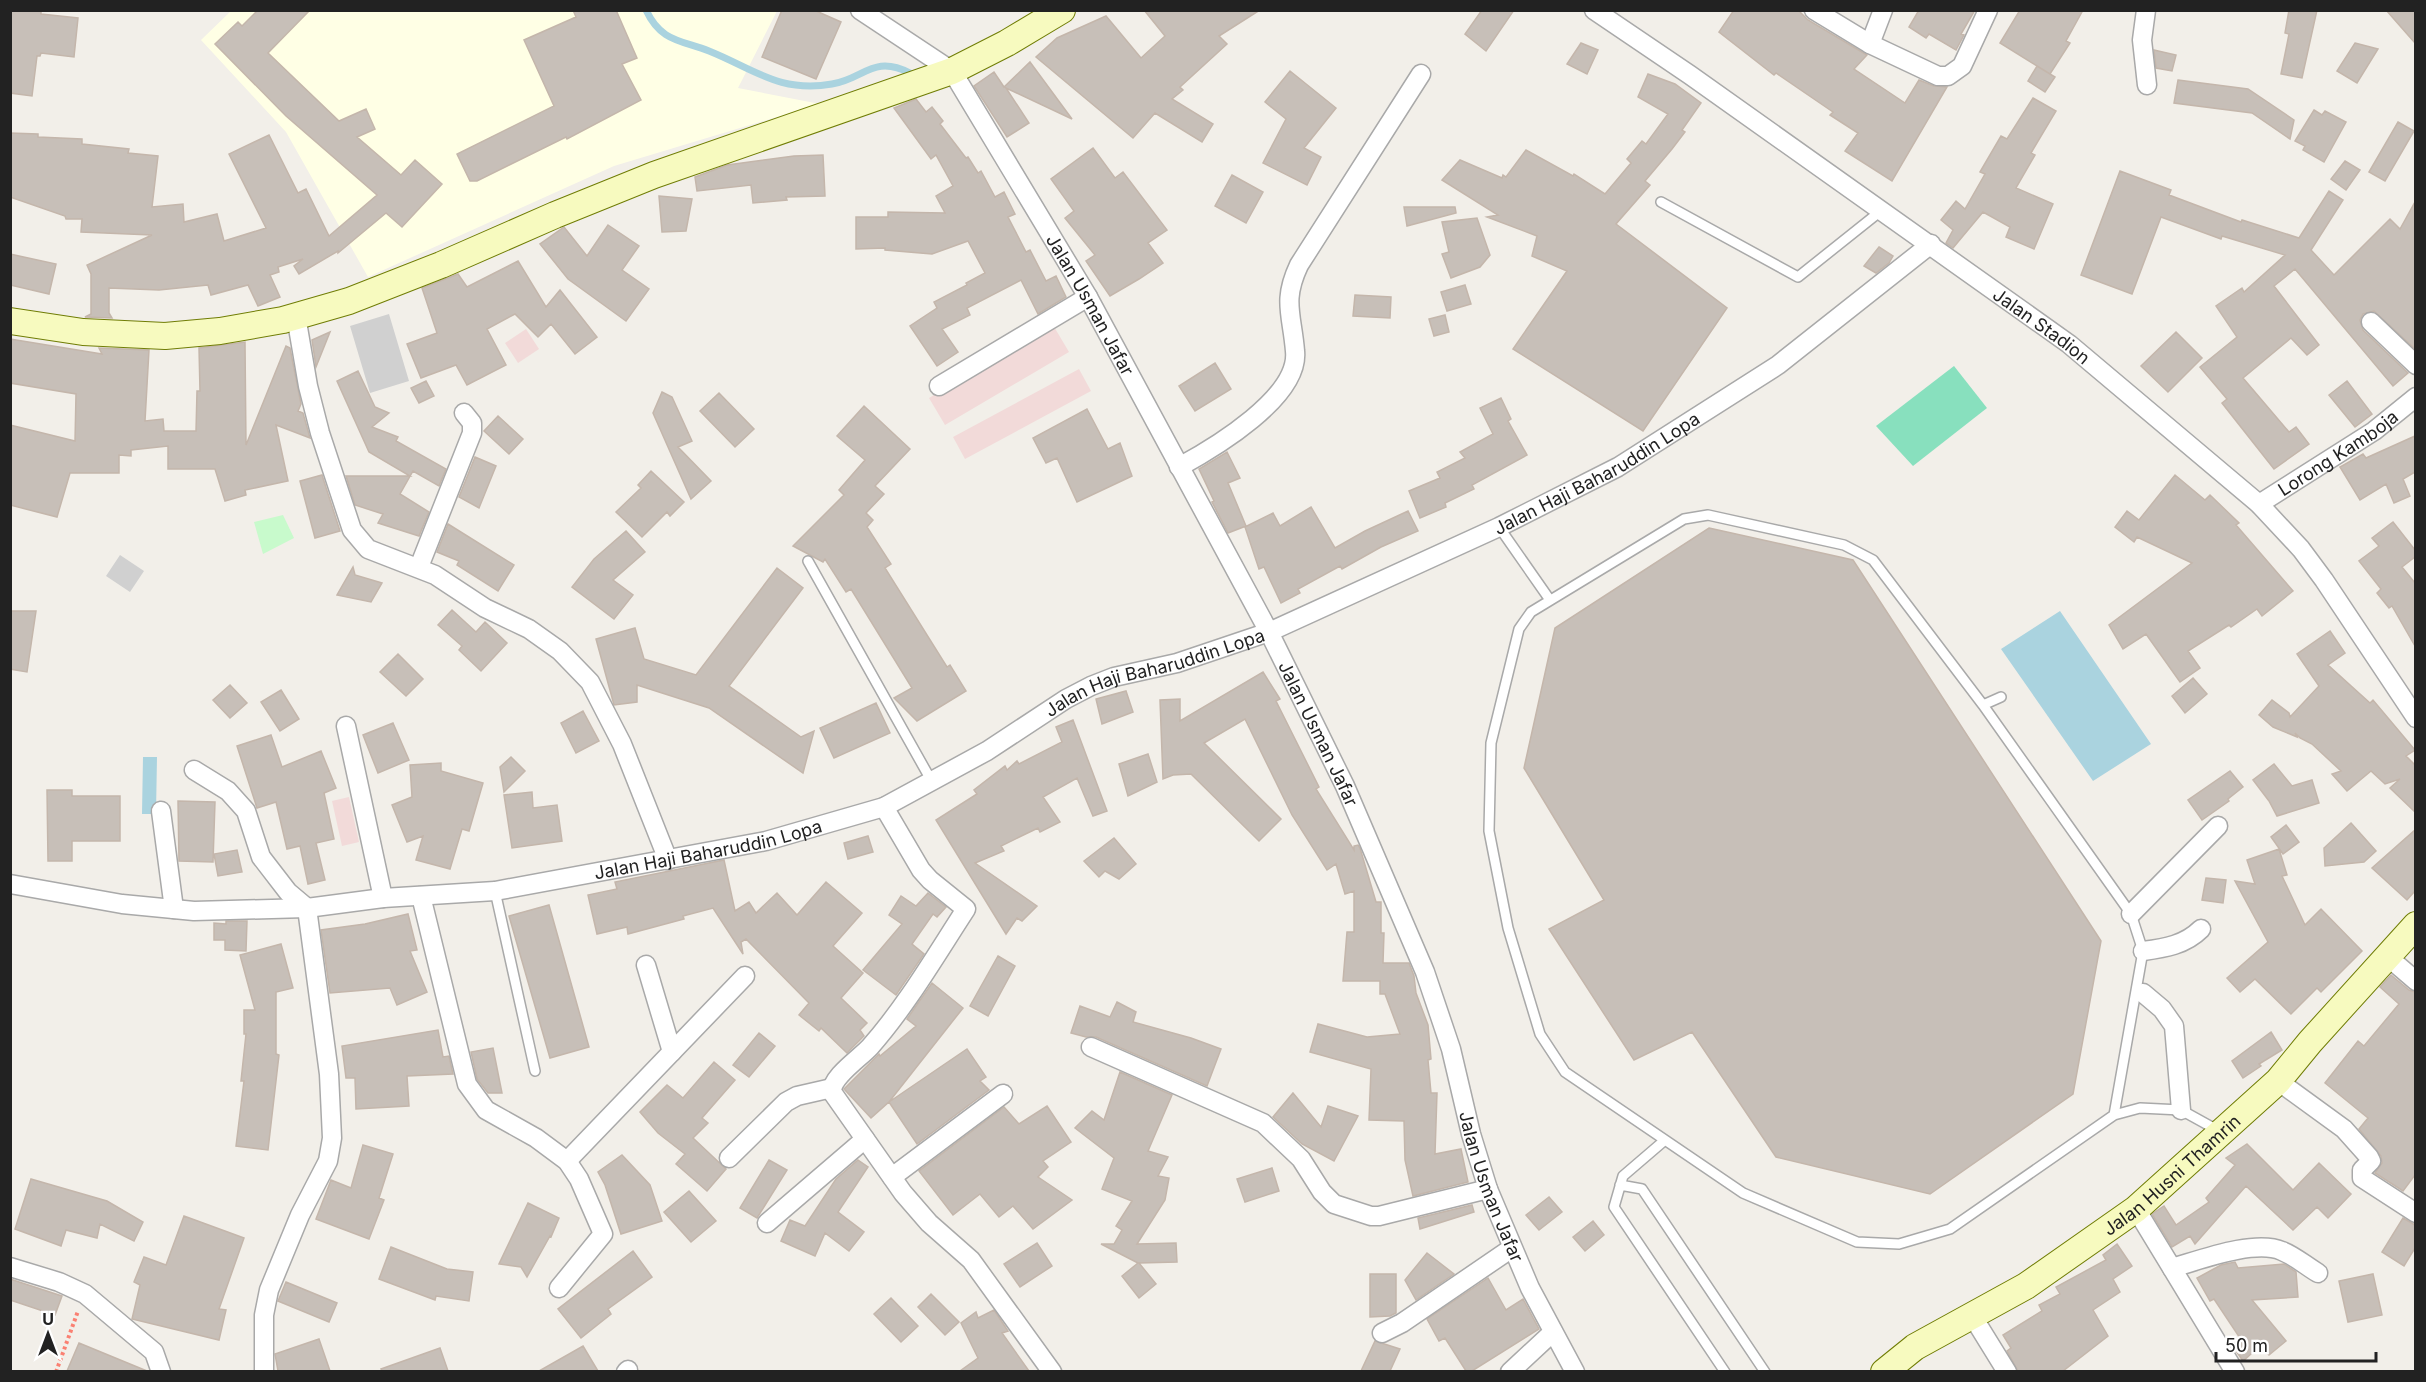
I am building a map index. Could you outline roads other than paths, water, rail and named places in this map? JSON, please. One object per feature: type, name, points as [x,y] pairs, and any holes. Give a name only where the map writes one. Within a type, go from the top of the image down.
[{"type":"street","name":"Jalan Usman Jafar","points":[[860,10],[952,71],[1088,297],[1269,632],[1345,786],[1425,972],[1451,1048],[1471,1134],[1488,1189],[1512,1248],[1553,1332],[1575,1371]]},
{"type":"street","points":[[10,321],[116,335],[165,336],[220,331],[296,316],[349,301],[441,265],[654,175],[952,71],[1007,43],[1062,10]]},
{"type":"street","name":"Jalan Stadion","points":[[1594,10],[1931,244],[2069,344],[2259,504],[2301,549],[2324,580],[2415,718]]},
{"type":"street","points":[[1814,10],[1870,44],[1938,76],[1948,76],[1962,66],[1989,10]]},
{"type":"street","points":[[1870,44],[1883,10]]},
{"type":"street","points":[[2146,10],[2142,40],[2147,85]]},
{"type":"street","points":[[1179,467],[1216,447],[1266,407],[1284,385],[1294,367],[1296,353],[1289,311],[1289,291],[1292,279],[1421,74]]},
{"type":"street","name":"Jalan Haji Baharuddin Lopa","points":[[174,909],[194,911],[298,908],[383,898],[495,891],[766,842],[884,807],[987,751],[1066,699],[1091,686],[1114,677],[1177,663],[1269,632],[1499,527],[1618,467],[1778,365],[1931,244]]},
{"type":"street","points":[[939,386],[1088,297]]},
{"type":"street","points":[[296,316],[308,386],[320,433],[352,530],[368,549],[435,575],[485,608],[529,630],[560,651],[590,682],[622,744],[668,860]]},
{"type":"street","points":[[2371,322],[2415,365]]},
{"type":"street","name":"Lorong Kamboja","points":[[2259,504],[2374,431],[2415,397]]},
{"type":"street","points":[[419,567],[473,428],[464,413]]},
{"type":"street","points":[[346,726],[383,898]]},
{"type":"street","points":[[194,770],[228,791],[246,811],[261,857],[298,908],[329,1074],[332,1138],[328,1161],[300,1215],[269,1290],[264,1315],[264,1371]]},
{"type":"street","points":[[884,807],[921,870],[966,909],[904,1003],[869,1048],[835,1081],[832,1092],[892,1177],[929,1223],[971,1260],[1052,1371]]},
{"type":"street","points":[[10,884],[122,904],[174,909],[161,812]]},
{"type":"street","points":[[2131,914],[2218,826]]},
{"type":"street","points":[[421,896],[467,1084],[486,1110],[536,1138],[567,1161],[579,1179],[603,1234],[559,1288]]},
{"type":"street","name":"Jalan Husni Thamrin","points":[[1884,1371],[1915,1347],[2026,1286],[2136,1209],[2278,1081],[2415,925]]},
{"type":"street","points":[[2143,951],[2181,943],[2192,938],[2201,929]]},
{"type":"street","points":[[2388,957],[2415,981]]},
{"type":"street","points":[[646,966],[672,1052]]},
{"type":"street","points":[[567,1161],[745,976]]},
{"type":"street","points":[[2140,993],[2162,1009],[2174,1026],[2181,1110]]},
{"type":"street","points":[[1091,1047],[1263,1123],[1297,1155],[1322,1192],[1334,1204],[1371,1216],[1379,1216],[1488,1189]]},
{"type":"street","points":[[2278,1081],[2344,1129],[2369,1157],[2370,1161],[2362,1170],[2362,1178],[2415,1213]]},
{"type":"street","points":[[729,1158],[786,1102],[797,1095],[832,1088]]},
{"type":"street","points":[[892,1177],[1003,1094]]},
{"type":"street","points":[[767,1223],[865,1139]]},
{"type":"street","points":[[2136,1209],[2235,1371]]},
{"type":"street","points":[[1382,1333],[1402,1323],[1512,1248]]},
{"type":"street","points":[[2172,1268],[2230,1251],[2265,1248],[2281,1250],[2318,1273]]},
{"type":"street","points":[[10,1267],[59,1282],[84,1294],[154,1352],[160,1371]]},
{"type":"street","points":[[1973,1317],[2007,1371]]},
{"type":"street","points":[[1510,1371],[1553,1332]]},
{"type":"lane","points":[[1661,202],[1798,277],[1882,210]]},
{"type":"lane","points":[[2114,1115],[2140,993],[2143,951],[2131,914],[1983,705],[1873,560],[1844,545],[1707,515],[1684,519],[1531,612],[1519,630],[1491,743],[1489,831],[1508,928],[1540,1034],[1565,1072],[1743,1193],[1857,1242],[1899,1244],[1950,1229],[2114,1115],[2140,1108],[2181,1110],[2221,1133]]},
{"type":"lane","points":[[1499,527],[1551,600]]},
{"type":"lane","points":[[808,561],[931,780]]},
{"type":"lane","points":[[1983,705],[2001,697]]},
{"type":"lane","points":[[495,891],[535,1071]]},
{"type":"lane","points":[[1665,1140],[1623,1176],[1614,1207],[1725,1371]]},
{"type":"lane","points":[[1620,1185],[1642,1189],[1765,1371]]},
{"type":"water","points":[[2060,611],[2151,744],[2093,781],[2001,649]]},
{"type":"water","points":[[143,757],[157,757],[156,814],[142,814]]},
{"type":"waterway","points":[[646,10],[665,34],[782,82],[813,86],[832,84],[877,67],[887,66],[910,73]]}]
